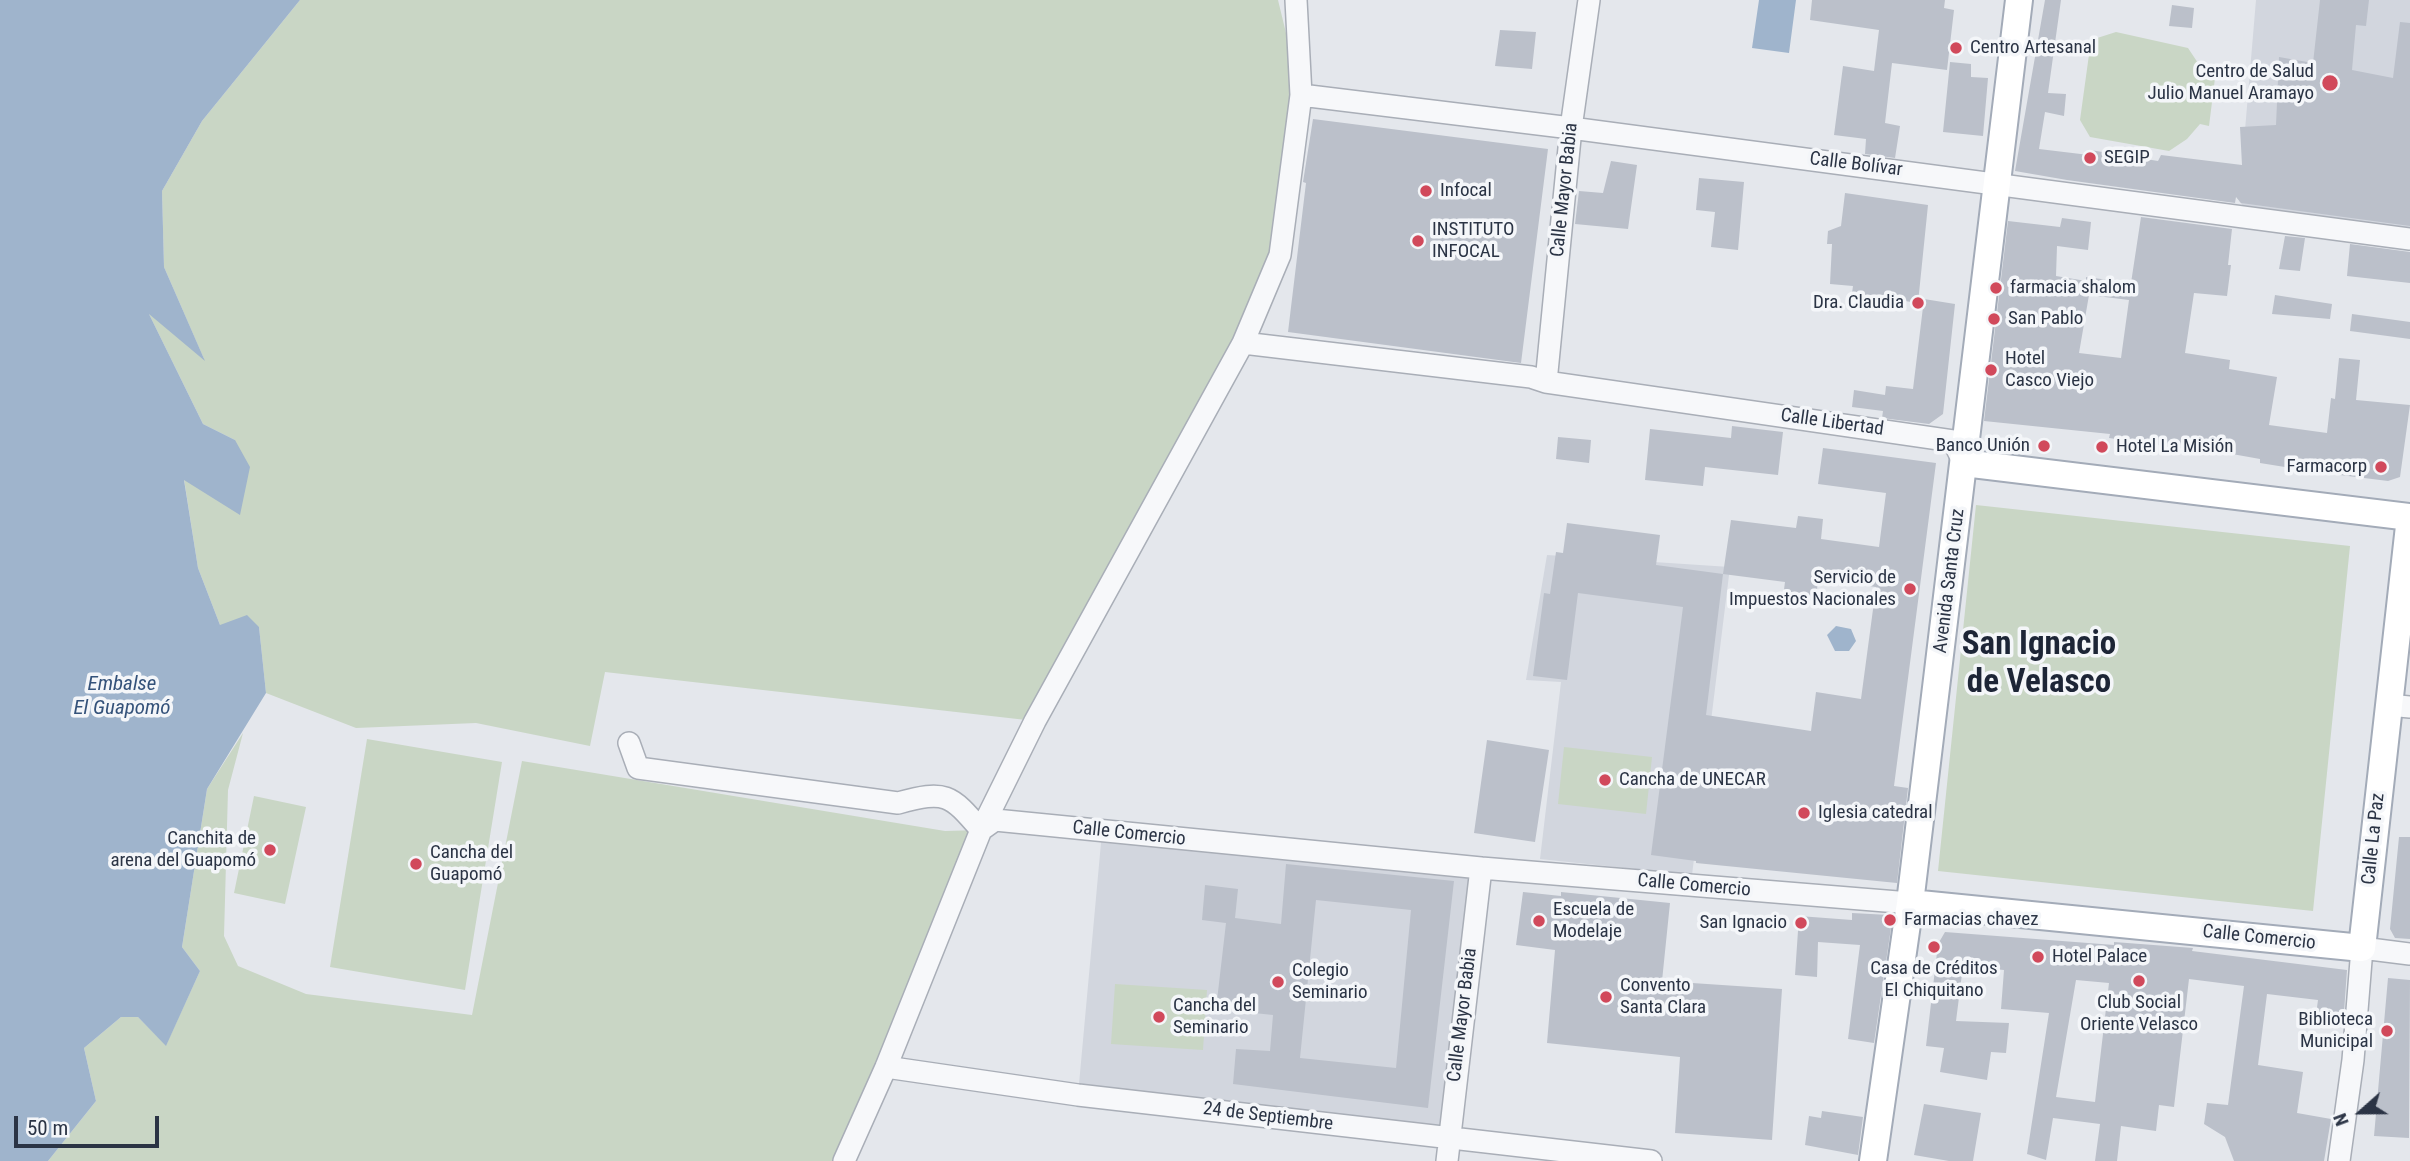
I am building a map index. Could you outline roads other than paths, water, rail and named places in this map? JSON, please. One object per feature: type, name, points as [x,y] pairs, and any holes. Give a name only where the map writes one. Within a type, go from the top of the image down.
[{"type":"main road","name":"Avenida Santa Cruz","points":[[1873,1161],[1910,903],[2019,0]]},
{"type":"main road","points":[[1965,463],[2410,517]]},
{"type":"main road","name":"Calle La Paz","points":[[2362,948],[2400,706],[2410,517]]},
{"type":"main road","name":"Calle Comercio","points":[[1910,903],[2362,948]]},
{"type":"street","points":[[844,1161],[886,1067],[981,830],[1035,721],[1242,343],[1280,255],[1301,95],[1296,0]]},
{"type":"street","name":"Calle Mayor Babia","points":[[1546,382],[1571,128],[1590,0]]},
{"type":"street","name":"Calle Bolívar","points":[[1301,95],[2410,239]]},
{"type":"street","name":"Calle Libertad","points":[[1242,343],[1531,377],[1546,382],[1953,441],[1965,463]]},
{"type":"street","points":[[629,743],[638,768],[898,803],[928,795],[956,801],[981,830]]},
{"type":"street","name":"Calle Comercio","points":[[981,830],[995,820],[1480,869],[1910,903]]},
{"type":"street","name":"Calle Mayor Babia","points":[[1447,1161],[1480,869]]},
{"type":"street","name":"Calle Comercio","points":[[2362,948],[2410,954]]},
{"type":"street","name":"Calle La Paz","points":[[2339,1161],[2353,1060],[2362,948]]},
{"type":"street","name":"24 de Septiembre","points":[[886,1067],[1077,1095],[1651,1161]]},
{"type":"water","name":"Embalse El Guapomó","points":[[0,0],[300,0],[202,121],[162,191],[164,267],[205,361],[149,314],[203,424],[235,440],[250,467],[240,515],[184,480],[198,568],[220,625],[247,615],[259,627],[266,693],[207,789],[182,947],[200,971],[166,1046],[138,1017],[121,1017],[84,1048],[96,1101],[48,1161],[0,1161]]},
{"type":"water","points":[[1759,0],[1796,0],[1789,53],[1752,48]]},
{"type":"water","points":[[1836,626],[1851,629],[1856,641],[1849,651],[1835,651],[1827,635]]},
{"type":"place","name":"Centro Artesanal","points":[[1956,48]]},
{"type":"place","name":"Centro de Salud Julio Manuel Aramayo","points":[[2330,83]]},
{"type":"place","name":"SEGIP","points":[[2090,158]]},
{"type":"place","name":"Infocal","points":[[1426,191]]},
{"type":"place","name":"INSTITUTO INFOCAL","points":[[1418,241]]},
{"type":"place","name":"farmacia shalom","points":[[1996,288]]},
{"type":"place","name":"Dra. Claudia","points":[[1918,303]]},
{"type":"place","name":"San Pablo","points":[[1994,319]]},
{"type":"place","name":"Hotel Casco Viejo","points":[[1991,370]]},
{"type":"place","name":"Banco Unión","points":[[2044,446]]},
{"type":"place","name":"Hotel La Misión","points":[[2102,447]]},
{"type":"place","name":"Farmacorp","points":[[2381,467]]},
{"type":"place","name":"Servicio de Impuestos Nacionales","points":[[1910,589]]},
{"type":"place","name":"Cancha de UNECAR","points":[[1605,780]]},
{"type":"place","name":"Iglesia catedral","points":[[1804,813]]},
{"type":"place","name":"Canchita de arena del Guapomó","points":[[270,850]]},
{"type":"place","name":"Cancha del Guapomó","points":[[416,864]]},
{"type":"place","name":"Farmacias chavez","points":[[1890,920]]},
{"type":"place","name":"Escuela de Modelaje","points":[[1539,921]]},
{"type":"place","name":"San Ignacio","points":[[1801,923]]},
{"type":"place","name":"Casa de Créditos El Chiquitano","points":[[1934,947]]},
{"type":"place","name":"Hotel Palace","points":[[2038,957]]},
{"type":"place","name":"Club Social Oriente Velasco","points":[[2139,981]]},
{"type":"place","name":"Colegio Seminario","points":[[1278,982]]},
{"type":"place","name":"Convento Santa Clara","points":[[1606,997]]},
{"type":"place","name":"Cancha del Seminario","points":[[1159,1017]]},
{"type":"place","name":"Biblioteca Municipal","points":[[2387,1031]]},
{"type":"district","name":"San Ignacio de Velasco","points":[[2039,665]]}]
